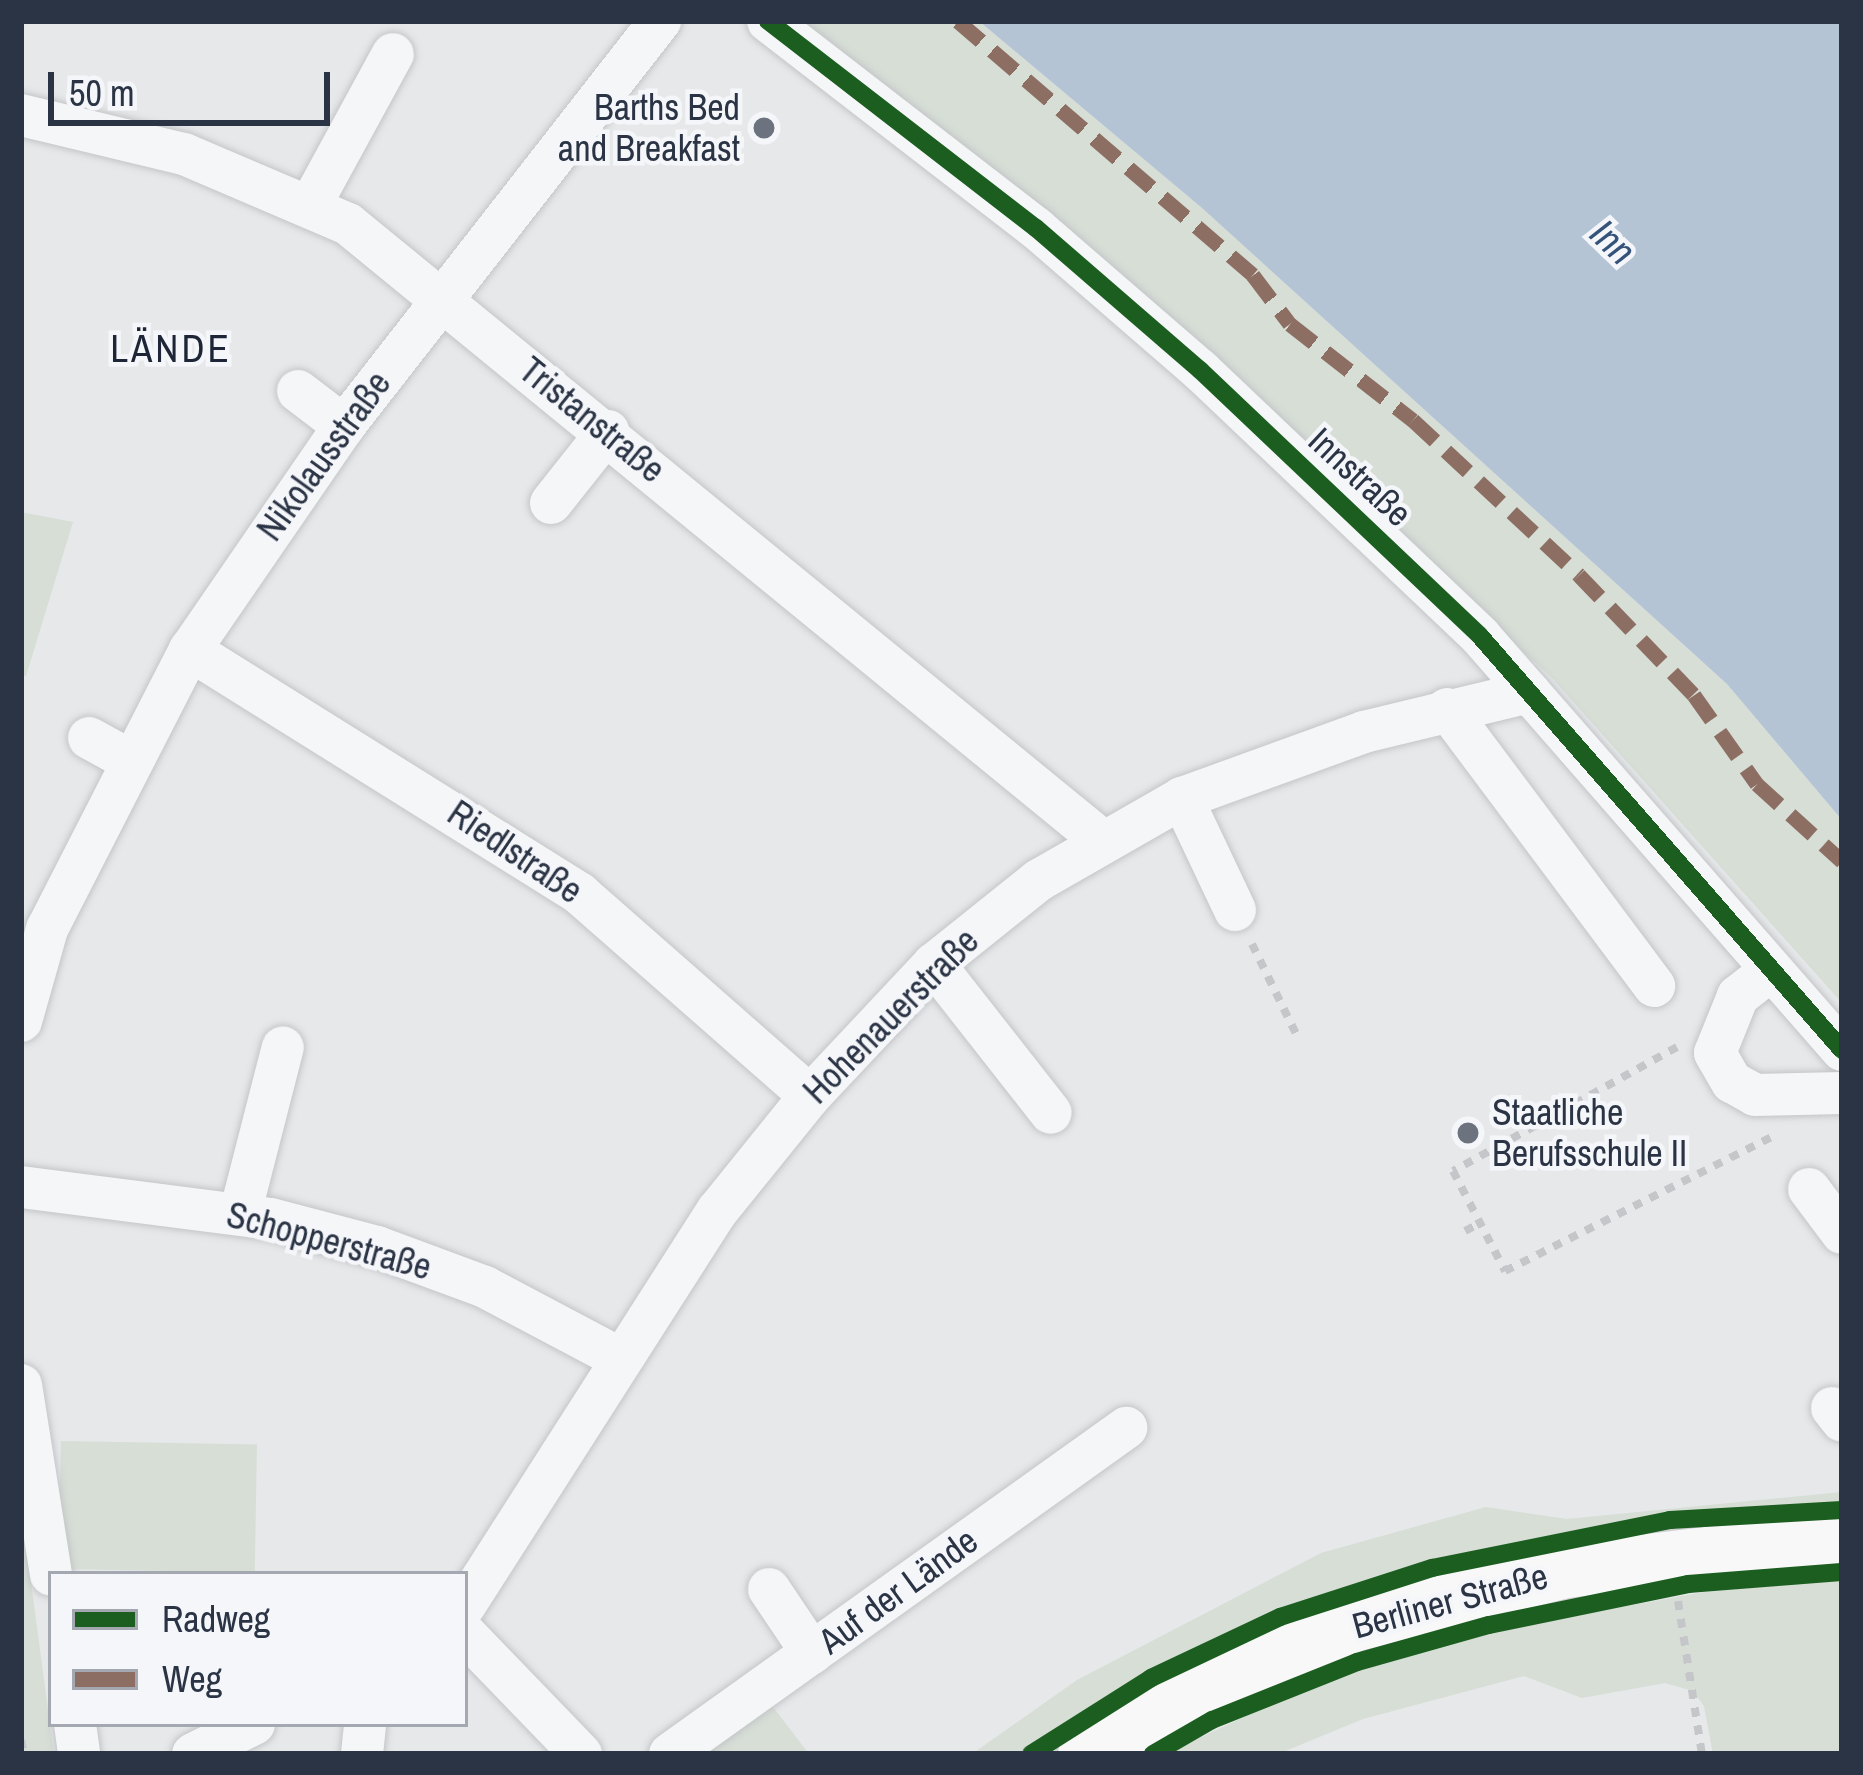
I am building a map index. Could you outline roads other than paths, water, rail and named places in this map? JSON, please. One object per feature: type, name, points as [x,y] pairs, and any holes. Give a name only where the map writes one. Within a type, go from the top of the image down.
[{"type":"main road","name":"Berliner Straße","points":[[1085,1754],[1172,1703],[1353,1625],[1567,1571],[1842,1537]]},
{"type":"street","name":"Nikolausstraße","points":[[34,919],[131,761],[190,650],[344,426],[660,21]]},
{"type":"street","name":"Innstraße","points":[[768,21],[1036,228],[1199,370],[1529,692],[1842,1050]]},
{"type":"street","points":[[310,206],[393,54]]},
{"type":"street","name":"Tristanstraße","points":[[21,115],[184,154],[348,224],[608,431],[1100,839]]},
{"type":"street","points":[[298,391],[344,426]]},
{"type":"street","points":[[550,503],[608,431]]},
{"type":"street","name":"Riedlstraße","points":[[190,650],[580,894],[809,1096]]},
{"type":"street","name":"Hohenauerstraße","points":[[468,1600],[617,1357],[809,1096],[934,964],[1100,839],[1182,798],[1264,762],[1447,709],[1529,692]]},
{"type":"street","points":[[1447,709],[1654,986]]},
{"type":"street","points":[[89,738],[131,761]]},
{"type":"street","points":[[1182,798],[1235,910]]},
{"type":"street","points":[[21,1022],[34,919]]},
{"type":"street","points":[[934,964],[1051,1113]]},
{"type":"street","points":[[1770,971],[1738,996],[1715,1053],[1732,1082],[1755,1096],[1824,1096]]},
{"type":"street","points":[[240,1214],[284,1047]]},
{"type":"street","name":"Schopperstraße","points":[[21,1187],[240,1214],[437,1267],[617,1357]]},
{"type":"street","points":[[1809,1189],[1842,1233]]},
{"type":"street","points":[[21,1385],[50,1571]]},
{"type":"street","name":"Auf der Lände","points":[[670,1754],[1126,1428]]},
{"type":"street","points":[[769,1589],[812,1653]]},
{"type":"street","points":[[468,1637],[581,1754]]},
{"type":"street","points":[[194,1754],[248,1727]]},
{"type":"water","name":"Inn","points":[[979,21],[1842,21],[1842,820],[1727,684],[1202,208]]},
{"type":"place","name":"Barths Bed and Breakfast","points":[[764,128]]},
{"type":"place","name":"Staatliche Berufsschule II","points":[[1468,1133]]},
{"type":"district","name":"LÄNDE","points":[[171,348]]}]
